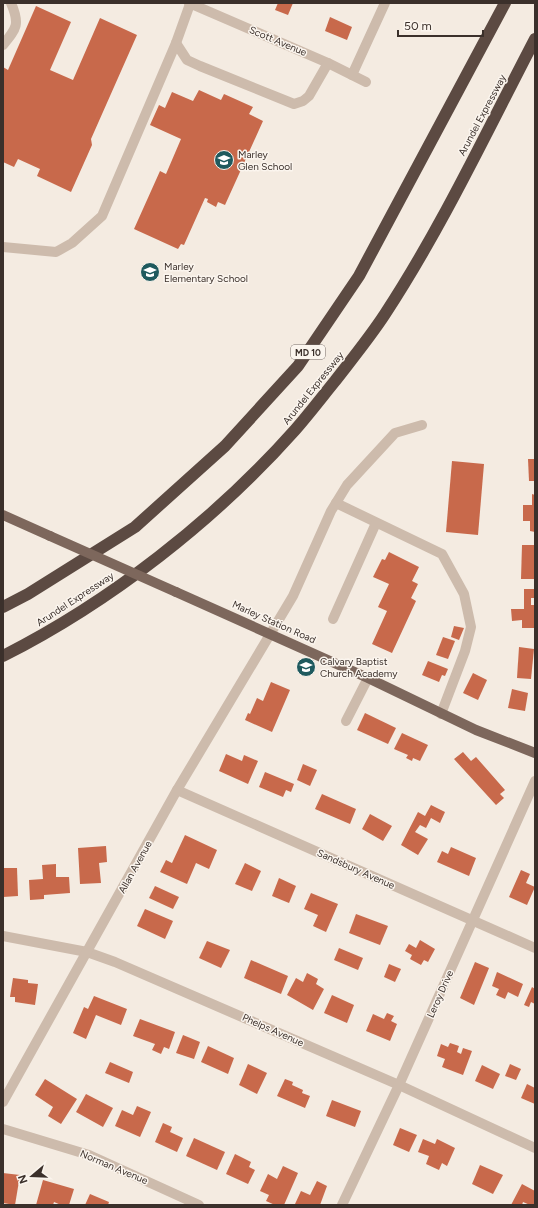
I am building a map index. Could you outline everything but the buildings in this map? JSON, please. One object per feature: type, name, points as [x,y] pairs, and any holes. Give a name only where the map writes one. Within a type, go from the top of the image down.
[{"type":"highway","name":"MD 10","points":[[3,607],[28,594],[134,527],[225,446],[298,366],[358,276],[505,3]]},
{"type":"highway","name":"Arundel Expressway","points":[[3,656],[85,609],[160,555],[218,507],[247,480],[296,429],[360,350],[402,287],[438,224],[535,39]]},
{"type":"main road","name":"Marley Station Road","points":[[3,515],[368,678],[496,739],[535,753]]},
{"type":"street","points":[[3,45],[14,30],[17,19],[11,3]]},
{"type":"street","points":[[3,247],[56,252],[72,243],[102,216],[176,43],[190,3]]},
{"type":"street","name":"Scott Avenue","points":[[190,3],[328,63],[366,82]]},
{"type":"street","points":[[352,75],[385,3]]},
{"type":"street","points":[[176,43],[187,60],[294,104],[303,101],[309,96],[328,63]]},
{"type":"street","name":"Allan Avenue","points":[[3,1102],[177,790],[293,596],[336,504],[347,485],[395,433],[422,425]]},
{"type":"street","points":[[336,504],[442,554],[464,594],[471,627],[465,651],[441,714]]},
{"type":"street","points":[[333,619],[376,523]]},
{"type":"street","points":[[346,721],[368,678]]},
{"type":"street","name":"Leroy Drive","points":[[342,1205],[399,1085],[535,781]]},
{"type":"street","name":"Sandsbury Avenue","points":[[177,790],[535,948]]},
{"type":"street","name":"Phelps Avenue","points":[[3,936],[88,952],[202,999],[399,1085],[535,1148]]},
{"type":"street","name":"Norman Avenue","points":[[3,1129],[89,1155],[199,1205]]},
{"type":"place","name":"Marley Glen School","points":[[224,160]]},
{"type":"place","name":"Marley Elementary School","points":[[150,272]]},
{"type":"place","name":"Calvary Baptist Church Academy","points":[[306,667]]}]
